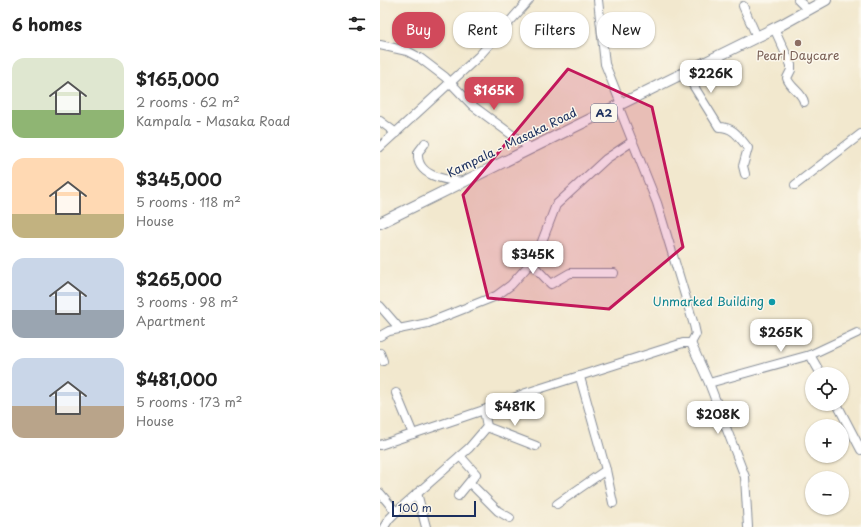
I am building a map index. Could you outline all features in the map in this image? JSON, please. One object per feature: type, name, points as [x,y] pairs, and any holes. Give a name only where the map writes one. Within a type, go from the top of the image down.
[{"type":"main road","name":"Kampala - Masaka Road","points":[[380,223],[757,37],[826,0]]},
{"type":"street","points":[[380,147],[480,56],[529,0]]},
{"type":"street","points":[[598,0],[605,64],[657,203],[694,325],[696,334],[690,343]]},
{"type":"street","points":[[798,0],[808,10]]},
{"type":"street","points":[[743,6],[757,37]]},
{"type":"street","points":[[774,28],[791,65],[791,70],[787,78],[788,82],[804,98],[804,102]]},
{"type":"street","points":[[380,45],[407,51],[430,66],[445,77],[473,106],[530,148]]},
{"type":"street","points":[[685,72],[719,126],[729,127],[735,131],[748,148],[743,166],[746,174]]},
{"type":"street","points":[[380,121],[396,133]]},
{"type":"street","points":[[795,185],[861,134]]},
{"type":"street","points":[[380,336],[388,331],[428,323],[496,296],[511,285],[536,257],[556,205],[606,159],[633,141]]},
{"type":"street","points":[[425,143],[419,151],[418,156],[422,167],[431,175],[463,182]]},
{"type":"street","points":[[531,263],[551,284],[570,273],[614,273]]},
{"type":"street","points":[[380,306],[400,329]]},
{"type":"street","points":[[709,383],[810,355],[857,333]]},
{"type":"street","points":[[380,445],[484,410],[512,398],[683,343],[690,343]]},
{"type":"street","points":[[690,343],[709,383],[745,477],[748,527]]},
{"type":"street","points":[[810,355],[817,367]]},
{"type":"street","points":[[580,377],[606,470],[613,503]]},
{"type":"street","points":[[396,394],[413,434]]},
{"type":"street","points":[[484,410],[487,427]]},
{"type":"street","points":[[841,411],[861,450]]},
{"type":"street","points":[[487,427],[536,446]]},
{"type":"street","points":[[384,527],[396,512],[460,456],[487,427]]},
{"type":"street","points":[[458,496],[476,474],[460,456]]},
{"type":"street","points":[[557,504],[606,470]]},
{"type":"street","points":[[470,483],[498,511],[510,518]]},
{"type":"street","points":[[380,493],[396,512]]},
{"type":"street","points":[[417,493],[426,527]]},
{"type":"highlighted area","points":[[568,69],[652,107],[683,247],[609,309],[488,298],[463,195]]},
{"type":"place","name":"Pearl Daycare","points":[[798,43]]},
{"type":"place","name":"Unmarked Building","points":[[772,302]]}]
